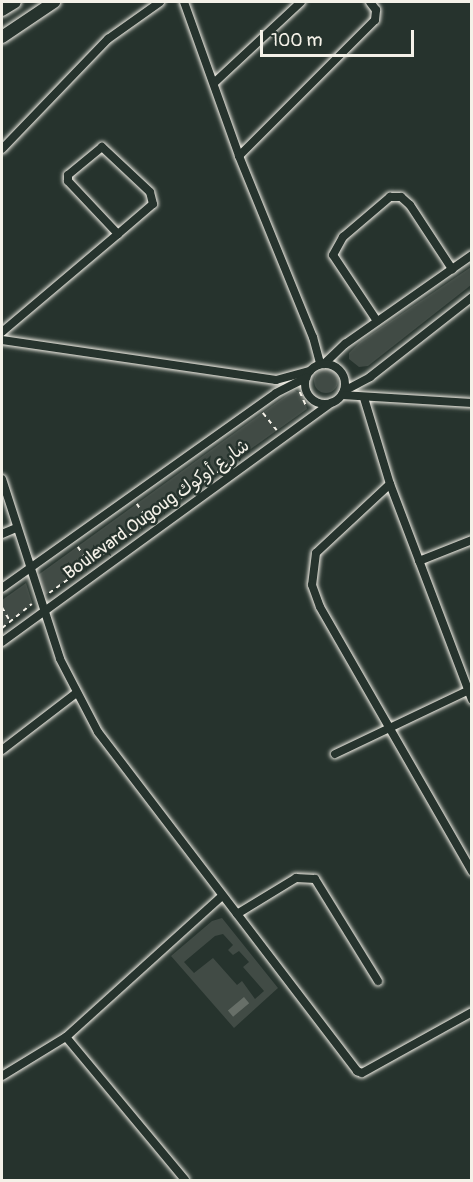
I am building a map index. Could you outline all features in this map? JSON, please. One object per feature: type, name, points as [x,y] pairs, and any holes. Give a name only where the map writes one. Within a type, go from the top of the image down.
[{"type":"main road","points":[[2,10],[15,2]]},
{"type":"main road","points":[[2,37],[54,2]]},
{"type":"street","points":[[2,149],[108,39],[160,2]]},
{"type":"street","points":[[184,2],[239,156],[322,364],[341,372],[343,393]]},
{"type":"street","points":[[214,83],[302,2]]},
{"type":"street","points":[[239,156],[375,20],[376,10],[370,2]]},
{"type":"street","points":[[2,332],[118,234],[153,204],[153,198],[102,147],[68,175],[68,181],[118,234]]},
{"type":"street","points":[[377,321],[333,255],[343,237],[390,197],[401,198],[410,205],[452,269]]},
{"type":"street","points":[[2,340],[276,380],[308,375],[377,321],[471,255]]},
{"type":"street","points":[[308,375],[311,398],[331,403],[370,377],[471,297]]},
{"type":"street","name":"Boulevard Ougoug شارع أوكوك","points":[[2,588],[276,393],[308,375]]},
{"type":"street","points":[[343,393],[364,398],[471,403]]},
{"type":"street","points":[[364,398],[390,484],[470,690],[471,700]]},
{"type":"street","name":"Boulevard Ougoug شارع أوكوك","points":[[2,642],[331,403]]},
{"type":"street","points":[[2,479],[28,569],[44,613],[75,693],[98,732],[357,1071],[362,1073],[471,1012]]},
{"type":"street","points":[[390,484],[316,553],[312,566],[312,585],[320,607],[391,727],[471,870]]},
{"type":"street","points":[[2,534],[16,528]]},
{"type":"street","points":[[419,561],[471,540]]},
{"type":"street","points":[[335,754],[470,690]]},
{"type":"street","points":[[2,750],[75,693]]},
{"type":"street","points":[[237,914],[296,878],[315,879],[378,981]]},
{"type":"street","points":[[2,1076],[66,1037],[222,896]]},
{"type":"street","points":[[66,1037],[185,1180]]},
{"type":"path","points":[[296,390],[306,400],[307,409]]},
{"type":"path","points":[[268,436],[278,430],[262,413],[270,407]]},
{"type":"path","points":[[44,596],[241,456]]},
{"type":"path","points":[[128,509],[137,503],[149,522]]},
{"type":"path","points":[[69,552],[86,540]]},
{"type":"path","points":[[77,546],[90,564]]},
{"type":"path","points":[[2,628],[33,605],[29,594]]},
{"type":"path","points":[[2,607],[10,622]]},
{"type":"shaded area","points":[[471,267],[471,285],[368,366],[359,367],[349,359],[349,353],[360,342]]},
{"type":"shaded area","points":[[326,369],[334,373],[338,381],[334,389],[326,393],[318,389],[314,381],[318,373]]},
{"type":"shaded area","points":[[294,390],[304,396],[307,409],[44,596],[38,575]]},
{"type":"shaded area","points":[[26,583],[33,605],[3,627],[2,600]]},
{"type":"shaded area","points":[[222,918],[278,988],[234,1028],[171,956],[212,921]],"holes":[[[223,934],[233,945],[228,950],[233,955],[239,951],[249,962],[243,967],[264,991],[255,999],[242,981],[237,985],[213,958],[194,973],[184,962],[215,936]]]},
{"type":"shaded area","points":[[244,997],[249,1003],[233,1017],[228,1010]]}]
